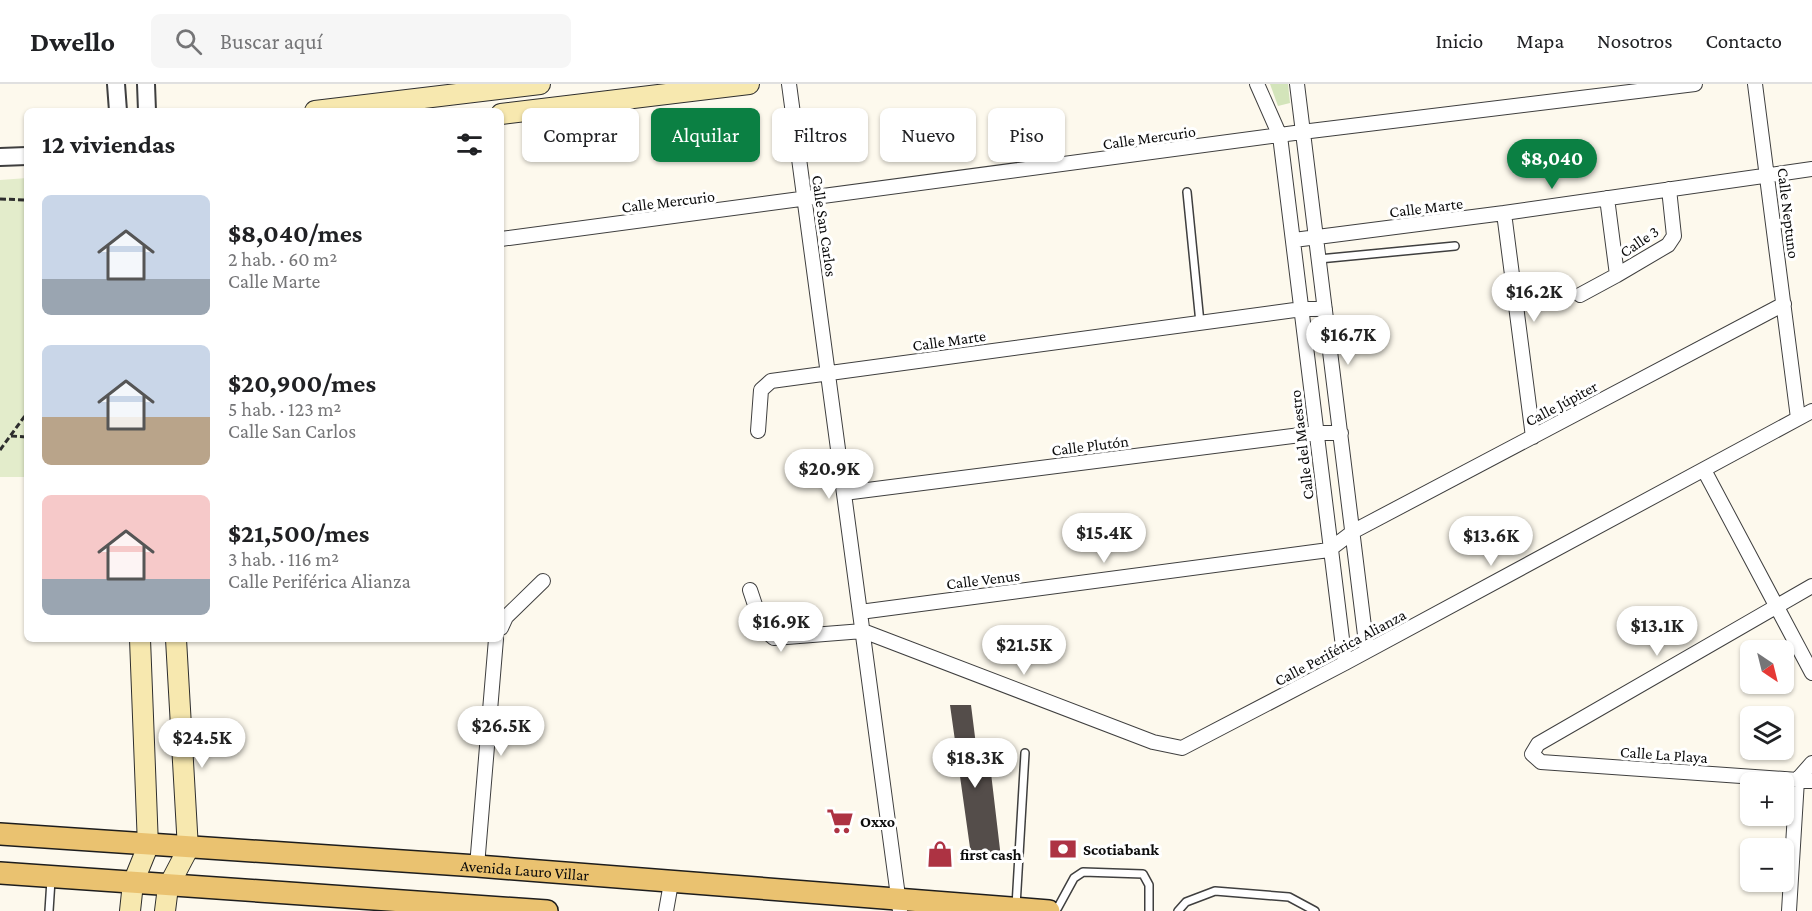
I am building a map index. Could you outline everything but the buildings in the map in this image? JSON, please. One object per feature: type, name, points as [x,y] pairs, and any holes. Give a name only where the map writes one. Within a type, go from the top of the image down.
[{"type":"main road","points":[[340,108],[540,84]]},
{"type":"main road","points":[[504,114],[749,84]]},
{"type":"main road","points":[[130,911],[133,883],[148,846],[140,642]]},
{"type":"main road","points":[[165,911],[168,887],[188,849],[176,642]]},
{"type":"main road","name":"Avenida Lauro Villar","points":[[0,834],[188,849],[477,867],[900,905],[1049,911]]},
{"type":"main road","points":[[0,873],[367,902],[547,911]]},
{"type":"street","points":[[116,84],[118,108]]},
{"type":"street","points":[[146,84],[147,108]]},
{"type":"street","name":"Calle San Carlos","points":[[789,84],[900,905]]},
{"type":"street","name":"Calle del Maestro","points":[[1257,84],[1280,136],[1329,550],[1345,663]]},
{"type":"street","points":[[1297,84],[1354,531],[1367,651]]},
{"type":"street","name":"Calle Mercurio","points":[[504,239],[1302,132],[1695,84]]},
{"type":"street","name":"Calle Neptuno","points":[[1755,84],[1798,418]]},
{"type":"street","points":[[0,157],[24,156]]},
{"type":"street","name":"Calle Marte","points":[[1294,240],[1812,169]]},
{"type":"street","name":"Calle 3","points":[[1607,198],[1617,275],[1668,245],[1674,236],[1669,189]]},
{"type":"street","points":[[1504,213],[1533,437]]},
{"type":"street","points":[[1580,295],[1617,275]]},
{"type":"street","name":"Calle Júpiter","points":[[1354,531],[1784,304]]},
{"type":"street","name":"Calle Marte","points":[[828,373],[1200,322],[1302,309],[1325,309]]},
{"type":"street","points":[[758,431],[761,390],[771,381],[828,373]]},
{"type":"street","name":"Calle Periférica Alianza","points":[[863,631],[1175,748],[1192,744],[1812,411]]},
{"type":"street","name":"Calle Plutón","points":[[844,493],[1316,433],[1341,433]]},
{"type":"street","points":[[1704,470],[1812,673]]},
{"type":"street","name":"Calle Venus","points":[[860,612],[1329,550],[1354,531]]},
{"type":"street","points":[[504,621],[543,581]]},
{"type":"street","points":[[1775,606],[1812,586]]},
{"type":"street","points":[[750,590],[763,629],[774,638],[863,631]]},
{"type":"street","name":"Calle La Playa","points":[[1775,606],[1538,744],[1532,754],[1541,762],[1812,781]]},
{"type":"street","points":[[477,867],[496,642]]},
{"type":"street","points":[[1789,911],[1797,780],[1812,763]]},
{"type":"street","points":[[666,911],[671,884]]},
{"type":"lane","points":[[1187,192],[1200,322]]},
{"type":"lane","points":[[1319,259],[1455,246]]},
{"type":"lane","points":[[1016,909],[1025,753]]},
{"type":"lane","points":[[1056,911],[1074,878],[1083,872],[1143,874],[1149,885],[1149,911]]},
{"type":"lane","points":[[49,911],[51,877]]},
{"type":"lane","points":[[1178,911],[1186,902],[1215,891],[1289,897],[1315,911]]},
{"type":"path","points":[[0,200],[24,200]]},
{"type":"path","points":[[0,450],[24,417]]},
{"type":"path","points":[[10,436],[24,436]]},
{"type":"green space","points":[[1270,84],[1288,84],[1290,103],[1278,106]]},
{"type":"green space","points":[[24,178],[24,477],[0,477],[0,180]]},
{"type":"place","name":"Oxxo","points":[[840,821]]},
{"type":"place","name":"Scotiabank","points":[[1063,849]]},
{"type":"place","name":"first cash","points":[[940,854]]}]
